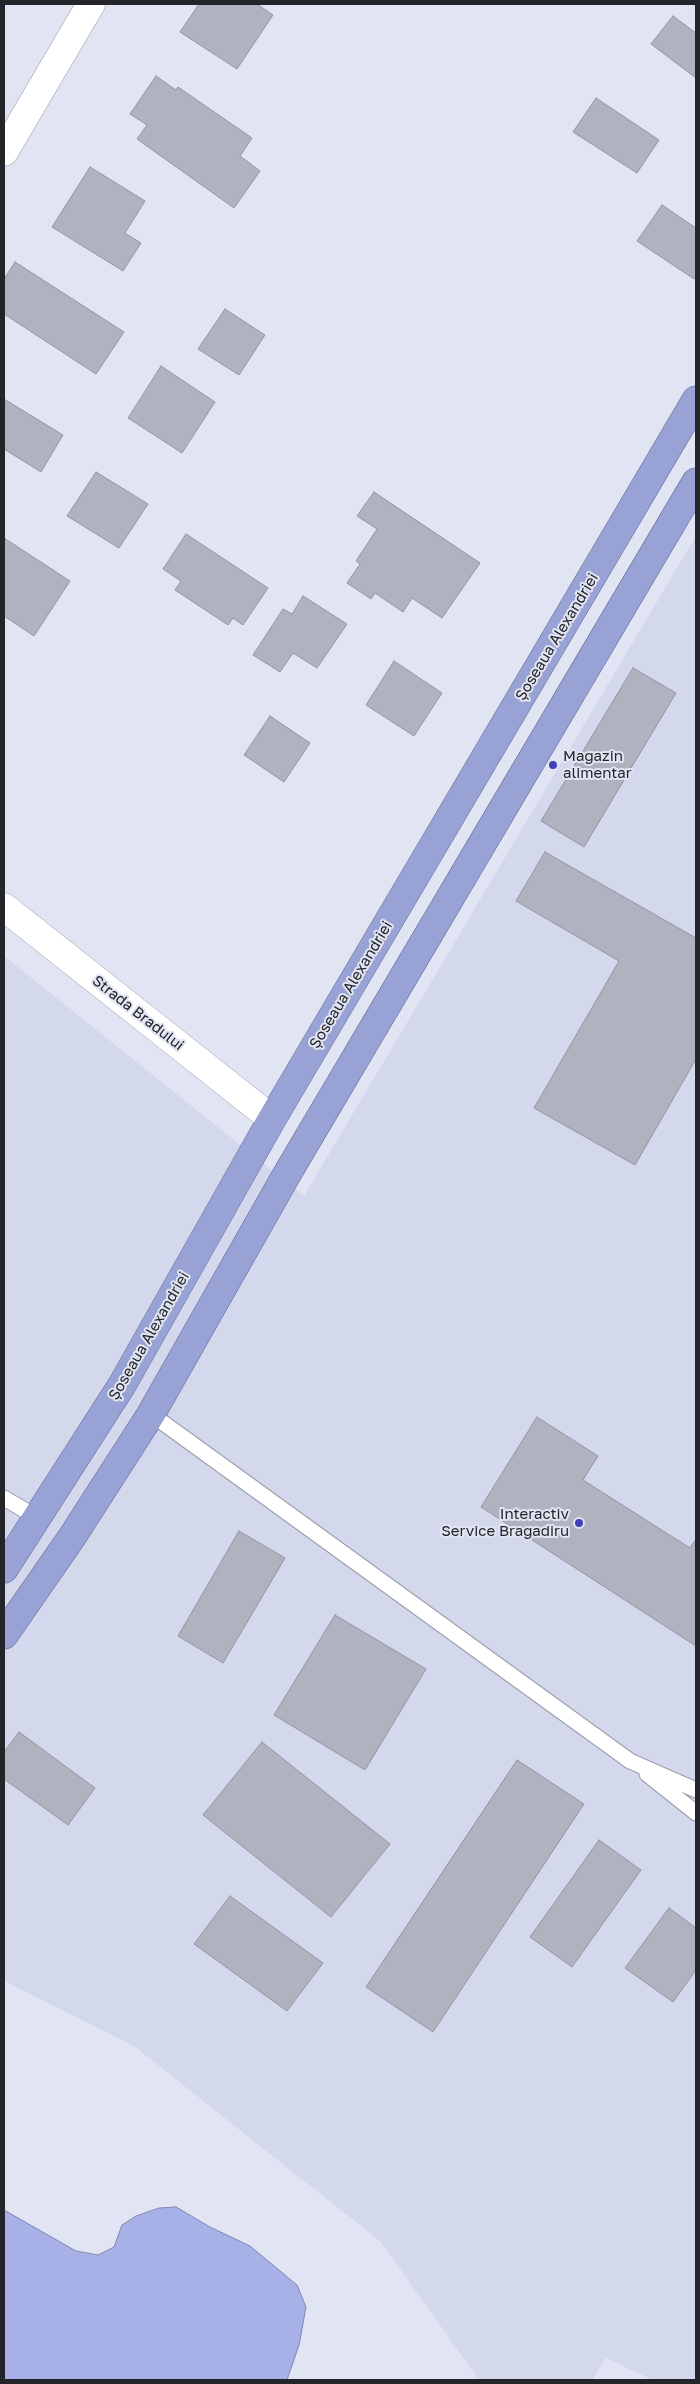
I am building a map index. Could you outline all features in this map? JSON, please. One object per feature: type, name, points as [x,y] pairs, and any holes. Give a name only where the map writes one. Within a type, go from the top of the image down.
[{"type":"highway","name":"Șoseaua Alexandriei","points":[[4,1569],[122,1385],[272,1119],[696,400]]},
{"type":"highway","points":[[4,1635],[72,1537],[152,1414],[287,1174],[696,482]]},
{"type":"street","points":[[4,152],[90,4]]},
{"type":"street","name":"Strada Bradului","points":[[4,907],[272,1119]]},
{"type":"lane","points":[[152,1414],[630,1760],[696,1813]]},
{"type":"lane","points":[[4,1498],[38,1518]]},
{"type":"lane","points":[[630,1760],[696,1790]]},
{"type":"shaded area","points":[[696,536],[696,2380],[653,2380],[606,2358],[592,2380],[479,2380],[381,2242],[134,2046],[4,1981],[4,956],[304,1196]]},
{"type":"water","points":[[176,2207],[210,2227],[250,2246],[297,2285],[306,2307],[299,2345],[287,2380],[4,2380],[4,2210],[76,2251],[98,2255],[114,2247],[122,2225],[136,2216],[159,2208]]},
{"type":"building","points":[[199,4],[257,4],[273,15],[237,69],[180,32]]},
{"type":"building","points":[[673,16],[696,33],[696,78],[651,44]]},
{"type":"building","points":[[156,76],[176,90],[178,87],[252,138],[240,156],[260,171],[234,208],[137,139],[147,125],[130,114]]},
{"type":"building","points":[[596,98],[659,140],[637,173],[573,132]]},
{"type":"building","points":[[90,167],[145,201],[125,233],[141,243],[123,271],[52,227]]},
{"type":"building","points":[[662,205],[696,228],[696,276],[694,279],[637,241]]},
{"type":"building","points":[[15,262],[124,332],[96,374],[4,314],[4,279]]},
{"type":"building","points":[[225,309],[265,335],[239,375],[198,349]]},
{"type":"building","points":[[161,366],[215,402],[182,453],[128,418]]},
{"type":"building","points":[[4,399],[63,435],[41,472],[4,449]]},
{"type":"building","points":[[96,472],[148,504],[119,548],[67,516]]},
{"type":"building","points":[[374,492],[480,563],[442,618],[412,598],[403,612],[375,593],[371,599],[347,583],[360,564],[356,561],[377,529],[357,516]]},
{"type":"building","points":[[186,534],[268,588],[243,625],[233,618],[228,625],[175,590],[181,581],[163,569]]},
{"type":"building","points":[[4,538],[70,581],[34,636],[4,616]]},
{"type":"building","points":[[303,596],[347,624],[317,668],[293,653],[280,672],[253,655],[283,609],[292,614]]},
{"type":"building","points":[[394,661],[442,693],[414,736],[366,705]]},
{"type":"building","points":[[633,668],[676,693],[584,847],[541,821]]},
{"type":"building","points":[[270,716],[310,743],[284,782],[244,755]]},
{"type":"building","points":[[545,852],[696,938],[696,1059],[635,1165],[534,1108],[619,961],[516,901]]},
{"type":"building","name":"Interactiv Service Bragadiru","points":[[537,1417],[598,1456],[583,1480],[690,1548],[696,1539],[696,1646],[481,1507]]},
{"type":"building","points":[[239,1531],[285,1558],[223,1663],[178,1636]]},
{"type":"building","points":[[335,1615],[426,1669],[365,1770],[274,1715]]},
{"type":"building","points":[[19,1732],[95,1788],[68,1825],[4,1779],[4,1752]]},
{"type":"building","points":[[262,1742],[390,1844],[331,1917],[203,1815]]},
{"type":"building","points":[[517,1760],[584,1804],[433,2032],[366,1987]]},
{"type":"building","points":[[599,1840],[641,1870],[572,1967],[530,1937]]},
{"type":"building","points":[[230,1896],[323,1963],[287,2011],[194,1944]]},
{"type":"building","points":[[669,1908],[696,1928],[696,1970],[673,2002],[625,1968]]},
{"type":"place","name":"Magazin alimentar","points":[[553,765]]},
{"type":"place","name":"Interactiv Service Bragadiru","points":[[579,1523]]}]
